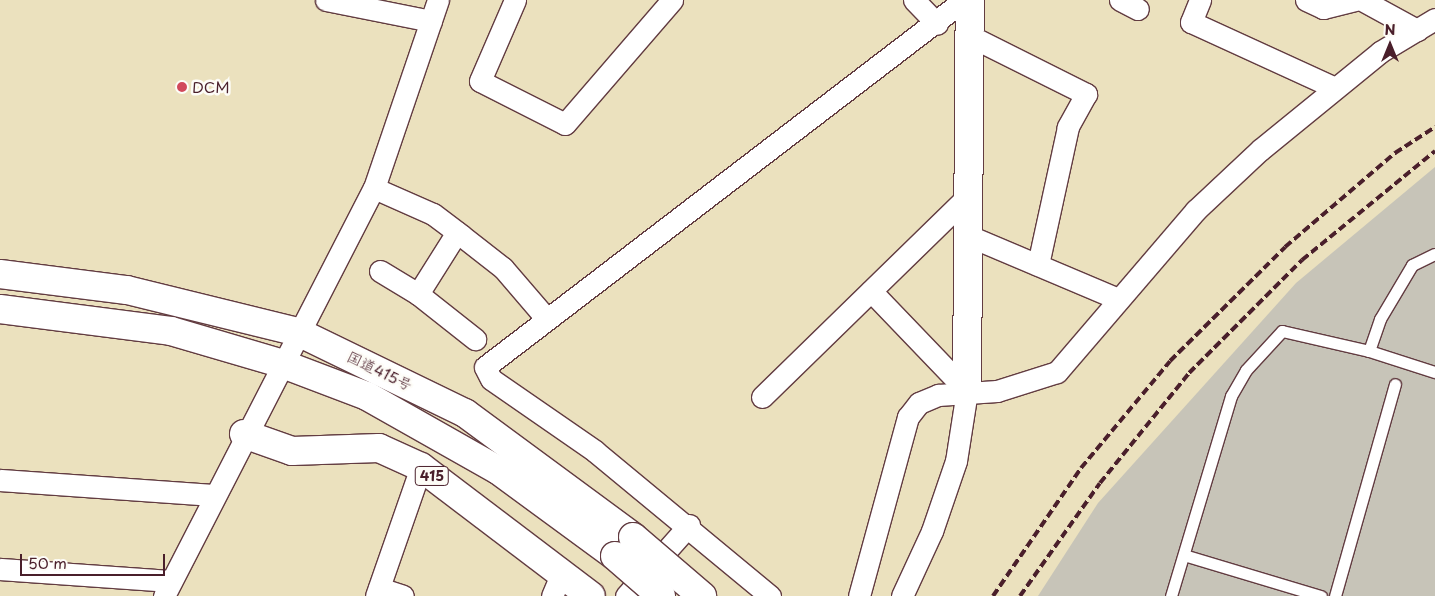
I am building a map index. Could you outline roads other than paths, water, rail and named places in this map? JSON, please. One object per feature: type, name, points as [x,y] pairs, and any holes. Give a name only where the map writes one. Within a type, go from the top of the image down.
[{"type":"main road","points":[[967,391],[970,0]]},
{"type":"main road","name":"国道415号","points":[[0,274],[127,290],[298,332],[465,413],[624,546],[661,596]]},
{"type":"main road","name":"国道415号","points":[[0,309],[171,331],[280,363],[420,422],[557,510],[624,546],[702,596]]},
{"type":"main road","name":"415","points":[[244,434],[292,451],[379,448],[421,468],[562,572],[591,596]]},
{"type":"street","points":[[326,0],[431,21]]},
{"type":"street","points":[[0,569],[167,588],[280,363],[374,188],[438,0]]},
{"type":"street","points":[[515,0],[480,81],[565,124],[672,0]]},
{"type":"street","points":[[914,0],[937,24]]},
{"type":"street","points":[[770,596],[689,525],[595,451],[491,379],[486,367],[495,356],[706,202],[937,24],[964,0]]},
{"type":"street","points":[[1200,0],[1190,22],[1335,88]]},
{"type":"street","points":[[1306,0],[1323,8],[1355,0]]},
{"type":"street","points":[[1362,0],[1417,30]]},
{"type":"street","points":[[859,596],[908,417],[919,403],[967,391],[997,391],[1057,372],[1118,298],[1196,210],[1335,88],[1435,19]]},
{"type":"street","points":[[970,36],[1086,94],[1068,127],[1038,265]]},
{"type":"street","points":[[374,188],[433,214],[457,232],[503,268],[546,318]]},
{"type":"street","points":[[762,397],[969,195]]},
{"type":"street","points":[[418,294],[457,232]]},
{"type":"street","points":[[969,236],[1118,298]]},
{"type":"street","points":[[380,271],[418,294],[475,339]]},
{"type":"street","points":[[871,290],[967,391]]},
{"type":"street","points":[[902,596],[932,531],[956,461],[967,391]]},
{"type":"street","points":[[403,596],[378,592],[421,468]]},
{"type":"street","points":[[0,480],[213,495]]},
{"type":"street","points":[[626,596],[689,525]]},
{"type":"street","points":[[552,596],[562,572]]},
{"type":"lane","points":[[1369,351],[1380,319],[1412,265],[1435,254]]},
{"type":"lane","points":[[1171,596],[1231,396],[1252,363],[1282,331],[1369,351],[1435,372]]},
{"type":"lane","points":[[1335,596],[1395,384]]},
{"type":"lane","points":[[1184,555],[1321,596]]},
{"type":"railway","points":[[993,596],[1081,468],[1170,361],[1285,247],[1395,153],[1435,127]]},
{"type":"railway","points":[[1020,596],[1100,483],[1189,373],[1302,260],[1435,151]]},
{"type":"place","name":"DCM","points":[[182,87]]}]
